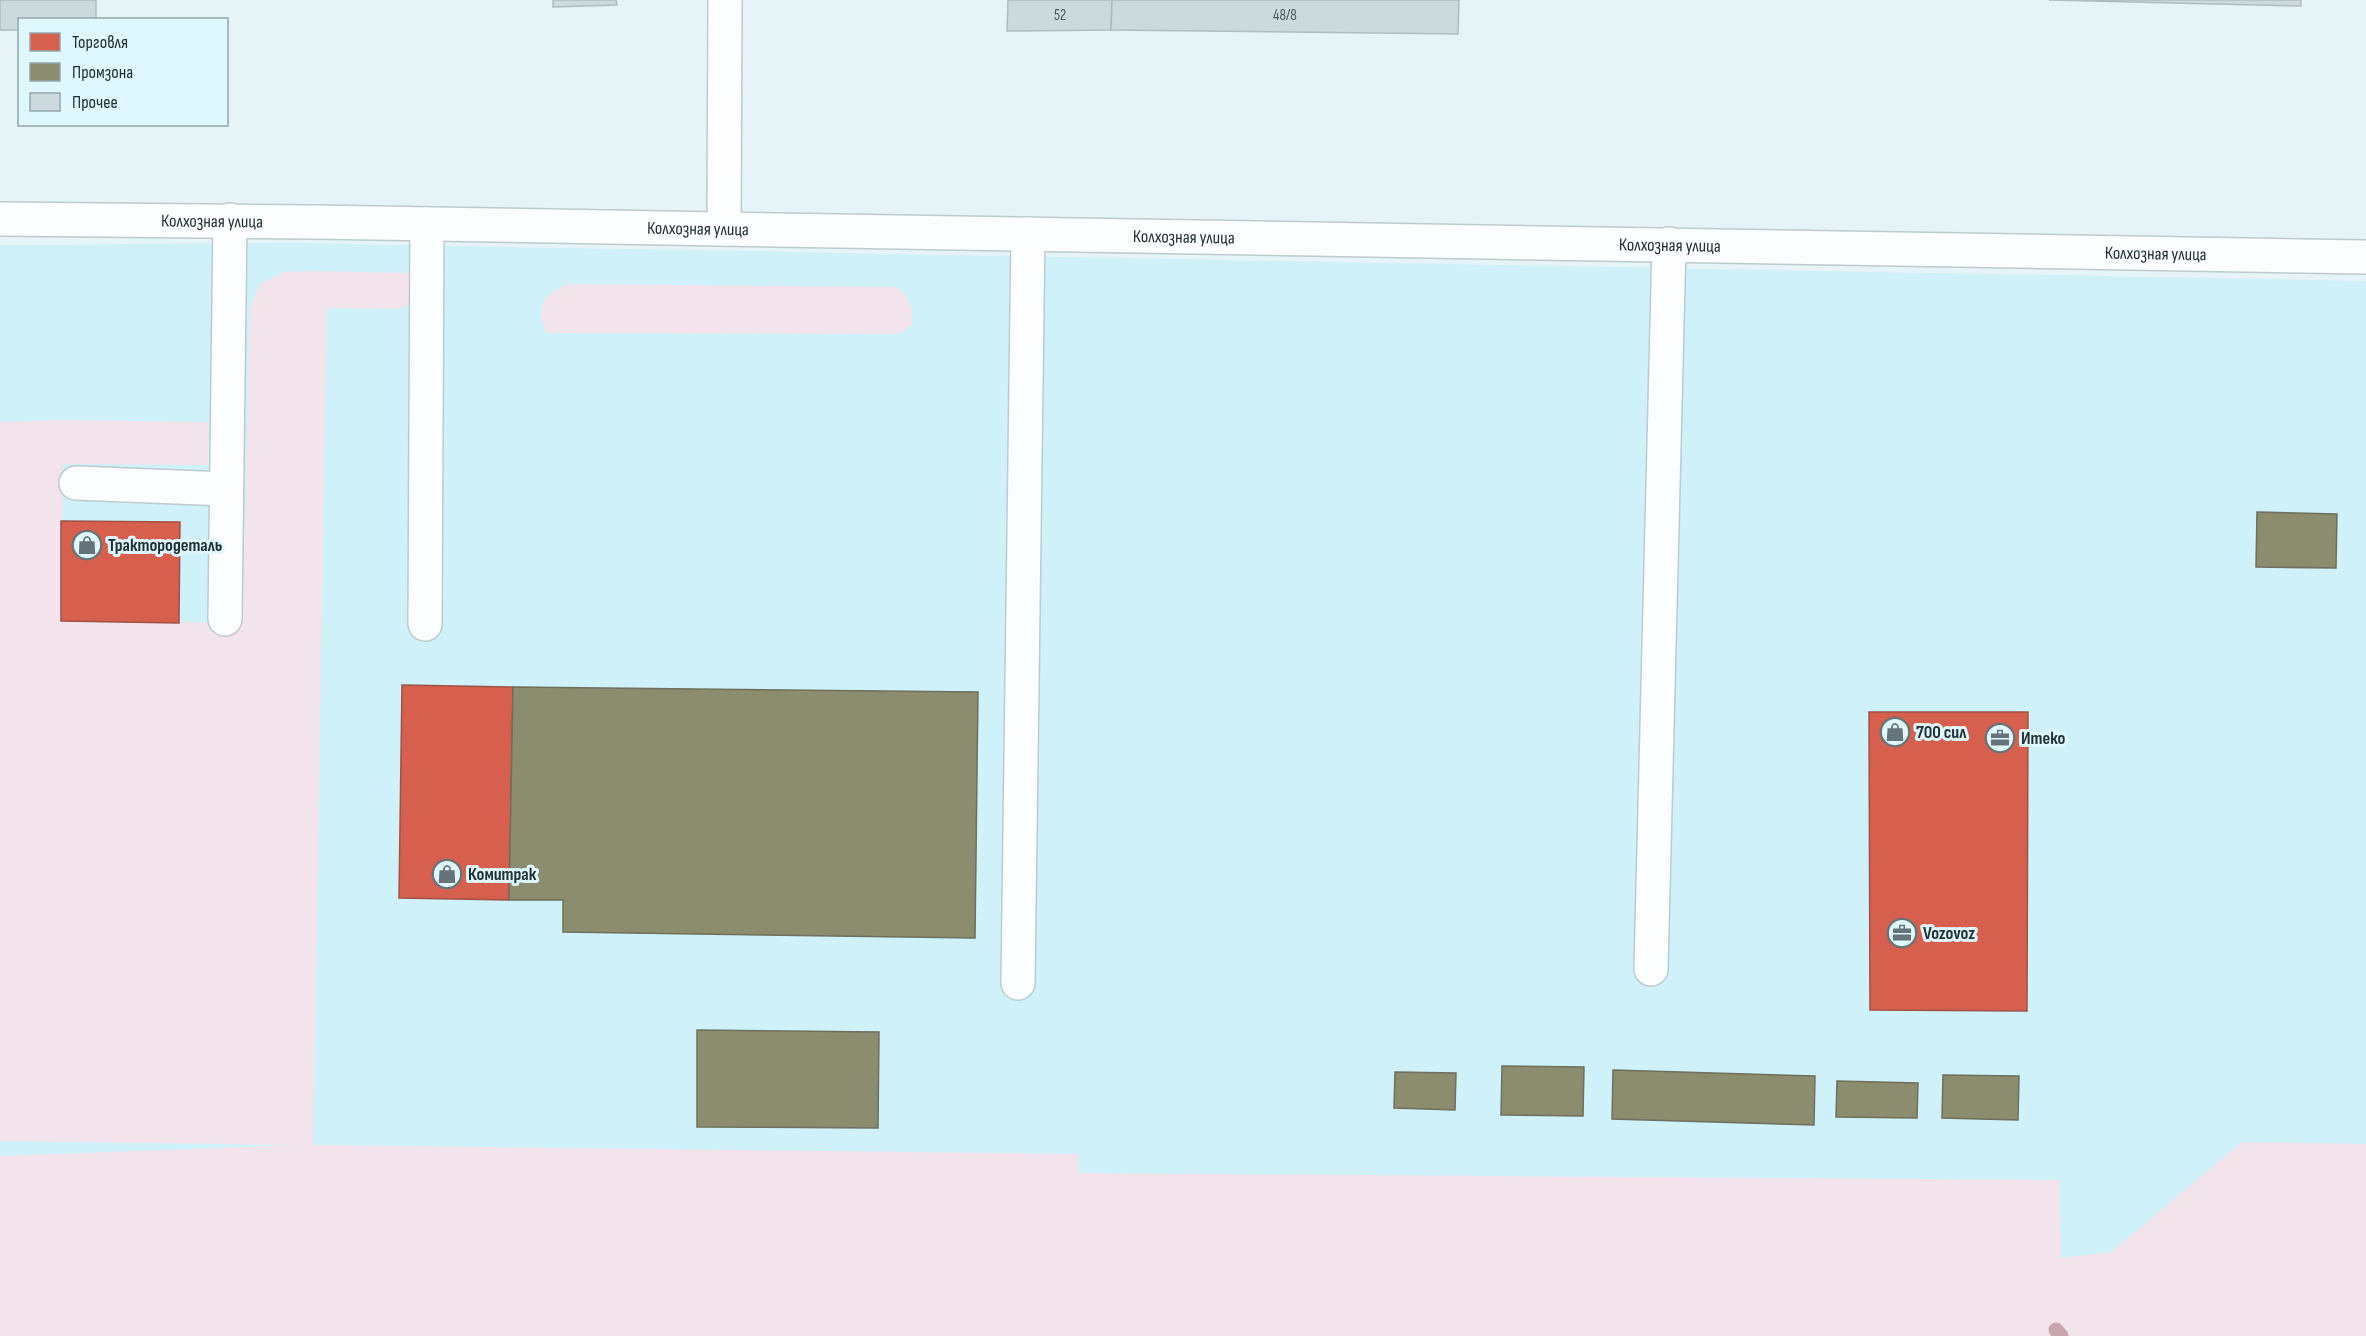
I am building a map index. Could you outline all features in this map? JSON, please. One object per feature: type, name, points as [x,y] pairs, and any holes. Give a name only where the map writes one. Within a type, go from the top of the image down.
[{"type":"street","points":[[724,229],[725,0]]},
{"type":"street","name":"Колхозная улица","points":[[0,219],[230,220],[2366,257]]},
{"type":"street","points":[[225,619],[230,220]]},
{"type":"street","points":[[425,624],[427,224]]},
{"type":"street","points":[[1018,983],[1028,234]]},
{"type":"street","points":[[1651,969],[1669,244]]},
{"type":"street","points":[[76,483],[226,489]]},
{"type":"shaded area","points":[[297,243],[2366,281],[2366,1336],[0,1336],[0,245]]},
{"type":"shaded area","points":[[284,272],[411,273],[414,302],[400,309],[327,308],[313,1145],[1078,1154],[1079,1173],[2059,1180],[2061,1258],[2111,1252],[2242,1142],[2366,1144],[2366,1336],[0,1336],[0,1156],[294,1145],[0,1141],[0,422],[64,420],[208,422],[208,465],[63,464],[61,621],[243,623],[250,309],[259,285]]},
{"type":"shaded area","points":[[567,284],[897,287],[910,304],[912,325],[898,334],[546,333],[541,316],[543,303],[558,288]]},
{"type":"building: Торговля","points":[[61,521],[180,522],[179,623],[61,621]]},
{"type":"building: Торговля","points":[[402,685],[513,687],[509,900],[399,898]]},
{"type":"building: Торговля","points":[[1869,712],[2028,712],[2027,1011],[1870,1010]]},
{"type":"building: Промзона","points":[[2257,512],[2337,514],[2336,568],[2256,567]]},
{"type":"building: Промзона","points":[[513,687],[978,692],[975,938],[563,932],[563,900],[509,900]]},
{"type":"building: Промзона","points":[[697,1030],[879,1032],[878,1128],[697,1127]]},
{"type":"building: Промзона","points":[[1502,1066],[1584,1067],[1583,1116],[1501,1115]]},
{"type":"building: Промзона","points":[[1613,1070],[1815,1076],[1814,1125],[1612,1119]]},
{"type":"building: Промзона","points":[[1395,1072],[1456,1073],[1455,1110],[1394,1108]]},
{"type":"building: Промзона","points":[[1943,1075],[2019,1076],[2018,1120],[1942,1118]]},
{"type":"building: Промзона","points":[[1837,1081],[1918,1083],[1917,1118],[1836,1117]]},
{"type":"building: Прочее","points":[[0,0],[96,0],[96,18],[18,18],[18,30],[0,30]]},
{"type":"building: Прочее","points":[[553,0],[616,0],[617,5],[553,7]]},
{"type":"building: Прочее","points":[[1008,0],[1112,0],[1111,30],[1007,31]]},
{"type":"building: Прочее","points":[[1112,0],[1459,0],[1458,34],[1111,30]]},
{"type":"building: Прочее","points":[[2049,0],[2301,0],[2301,6]]},
{"type":"waterway","points":[[2056,1330],[2061,1336]]},
{"type":"place","name":"Трактородеталь","points":[[87,545]]},
{"type":"place","name":"700 сил","points":[[1895,732]]},
{"type":"place","name":"Итеко","points":[[2000,738]]},
{"type":"place","name":"Комитрак","points":[[447,874]]},
{"type":"place","name":"Vozovoz","points":[[1902,933]]}]
